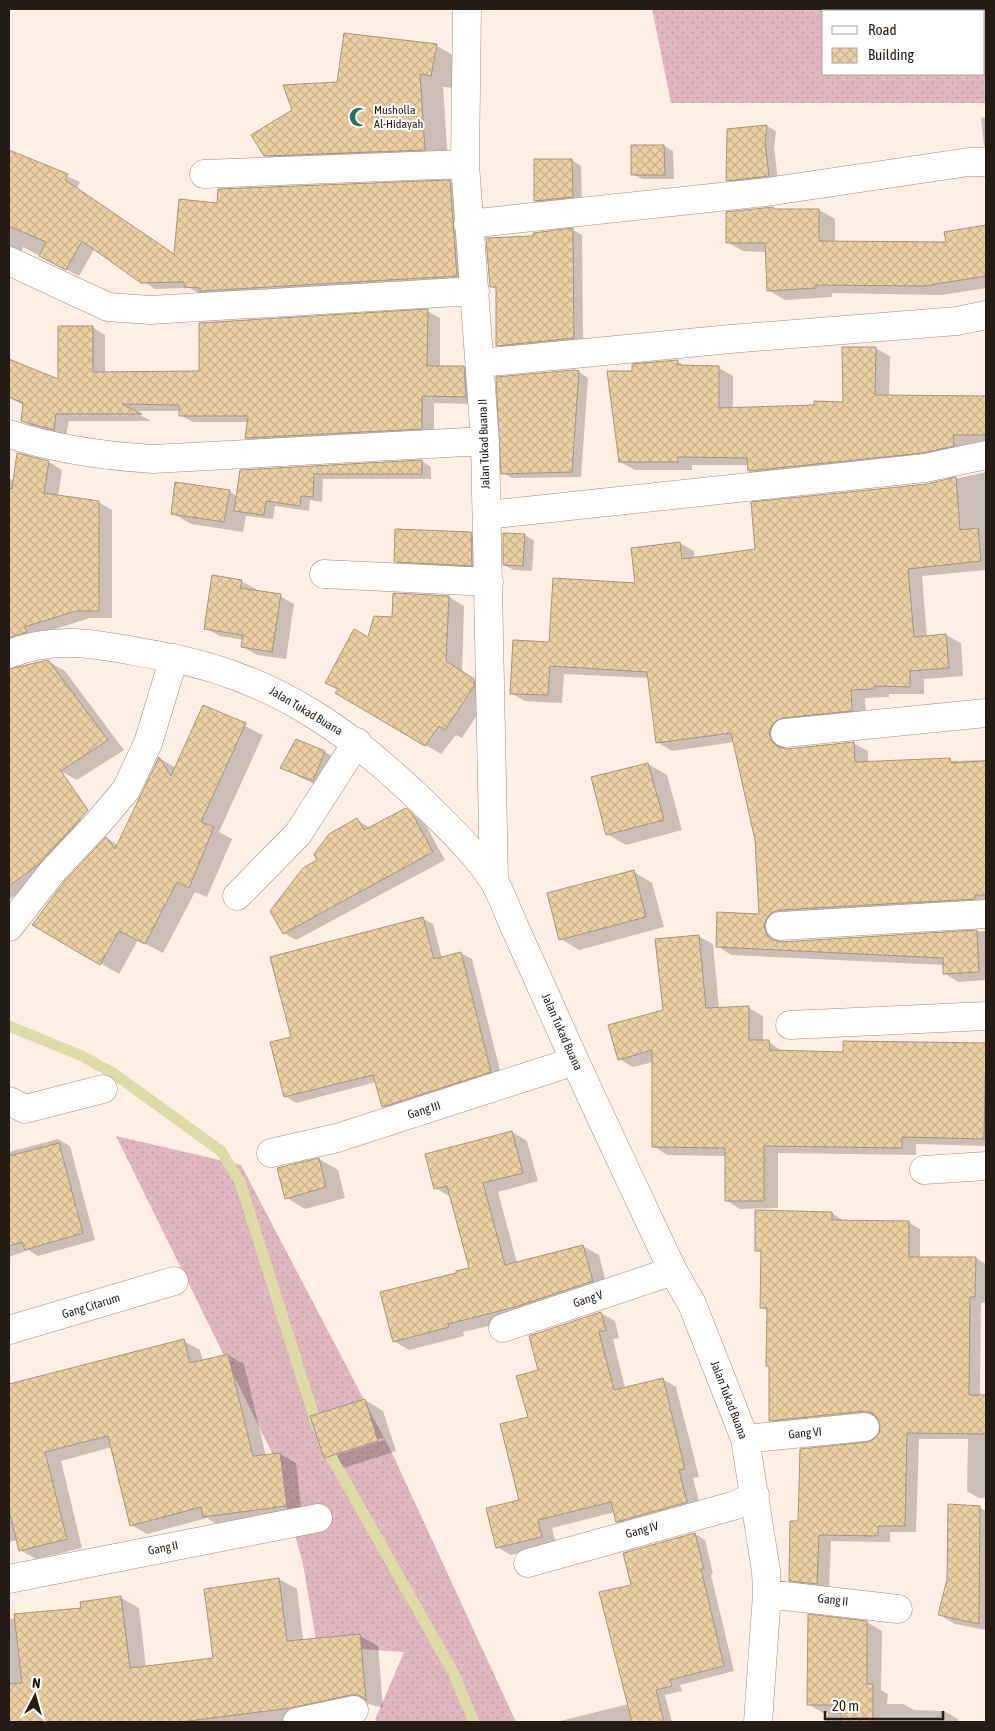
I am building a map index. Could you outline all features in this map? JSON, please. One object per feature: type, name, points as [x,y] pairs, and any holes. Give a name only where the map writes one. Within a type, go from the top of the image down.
[{"type":"street","name":"Jalan Tukad Buana II","points":[[467,9],[465,164],[485,440],[494,880]]},
{"type":"street","points":[[468,224],[766,192],[969,162],[986,162]]},
{"type":"street","points":[[204,174],[465,164]]},
{"type":"street","points":[[9,261],[108,307],[123,309],[160,310],[475,291]]},
{"type":"street","points":[[480,364],[730,339],[957,321],[986,315]]},
{"type":"street","points":[[9,434],[36,443],[115,457],[153,459],[485,440]]},
{"type":"street","points":[[9,454],[36,443]]},
{"type":"street","points":[[487,515],[925,468],[986,455]]},
{"type":"street","points":[[324,574],[489,582]]},
{"type":"street","name":"Jalan Tukad Buana","points":[[9,654],[31,645],[82,643],[174,658],[231,673],[271,689],[358,742],[408,787],[459,838],[494,880],[575,1061],[673,1271],[692,1304],[745,1439],[755,1495],[767,1594],[758,1722]]},
{"type":"street","points":[[9,928],[52,872],[126,790],[148,743],[174,658]]},
{"type":"street","points":[[785,733],[986,713]]},
{"type":"street","points":[[237,896],[298,834],[358,742]]},
{"type":"street","points":[[780,926],[986,914]]},
{"type":"street","points":[[790,1026],[986,1016]]},
{"type":"street","name":"Gang III","points":[[271,1154],[338,1138],[575,1061]]},
{"type":"street","points":[[14,1108],[103,1089]]},
{"type":"street","points":[[924,1170],[986,1166]]},
{"type":"street","name":"Gang V","points":[[503,1328],[673,1271]]},
{"type":"street","name":"Gang Citarum","points":[[9,1330],[174,1281]]},
{"type":"street","name":"Gang VI","points":[[745,1439],[865,1426]]},
{"type":"street","name":"Gang IV","points":[[528,1563],[736,1505],[755,1495]]},
{"type":"street","name":"Gang II","points":[[9,1579],[318,1518]]},
{"type":"street","name":"Gang II","points":[[767,1594],[898,1609]]},
{"type":"street","points":[[297,1722],[354,1710]]},
{"type":"shaded area","points":[[652,9],[986,9],[986,103],[671,103]]},
{"type":"shaded area","points":[[116,1136],[241,1165],[393,1455],[516,1722],[377,1722],[375,1720],[404,1652],[317,1646],[303,1564],[272,1453]]},
{"type":"building","name":"Musholla Al-Hidayah","points":[[344,33],[437,44],[431,76],[420,74],[425,150],[264,156],[251,135],[292,110],[283,85],[337,82]]},
{"type":"building","points":[[767,125],[765,142],[769,176],[726,181],[727,129]]},
{"type":"building","points":[[631,145],[664,145],[665,175],[631,175]]},
{"type":"building","points":[[9,150],[68,174],[65,180],[174,254],[179,199],[217,203],[218,189],[450,180],[457,276],[200,291],[200,288],[184,287],[184,282],[141,283],[82,241],[66,270],[39,256],[46,242],[9,226]]},
{"type":"building","points":[[534,159],[572,159],[573,197],[534,201]]},
{"type":"building","points":[[773,207],[774,209],[819,209],[819,241],[946,242],[944,232],[986,225],[986,276],[925,286],[816,285],[816,288],[767,291],[765,243],[726,243],[726,212]]},
{"type":"building","points":[[573,228],[574,338],[496,346],[496,287],[490,287],[486,238],[533,236],[533,233]]},
{"type":"building","points":[[428,309],[427,366],[464,366],[466,397],[422,396],[422,429],[245,438],[248,416],[179,416],[179,405],[122,404],[142,414],[56,414],[54,430],[21,421],[23,403],[9,397],[9,359],[58,379],[58,326],[93,326],[93,372],[199,371],[199,323]]},
{"type":"building","points":[[842,347],[876,347],[875,395],[986,396],[986,435],[953,435],[954,446],[923,453],[748,471],[747,458],[678,457],[678,462],[619,462],[607,371],[632,371],[632,364],[678,360],[677,365],[719,366],[719,408],[814,405],[814,401],[843,402]]},
{"type":"building","points":[[579,371],[572,472],[501,474],[496,377]]},
{"type":"building","points":[[17,453],[49,461],[44,493],[99,501],[99,611],[76,611],[24,627],[27,632],[9,638],[9,488],[12,489]]},
{"type":"building","points":[[422,460],[422,474],[314,474],[313,497],[301,496],[300,506],[266,501],[264,515],[234,511],[240,470]]},
{"type":"building","points":[[956,477],[960,530],[978,528],[981,561],[908,569],[914,637],[946,634],[949,668],[910,671],[910,687],[875,686],[875,689],[851,690],[852,711],[783,718],[771,726],[769,734],[778,747],[786,749],[854,742],[855,762],[950,758],[951,763],[986,761],[986,895],[975,895],[975,899],[779,910],[771,913],[766,919],[764,926],[767,935],[773,940],[781,942],[977,930],[979,972],[943,974],[943,958],[716,947],[717,912],[759,914],[755,840],[731,733],[656,743],[647,672],[550,666],[548,695],[510,694],[513,640],[549,642],[553,578],[635,583],[631,548],[680,542],[682,559],[755,549],[751,502],[927,484]]},
{"type":"building","points":[[175,482],[230,490],[224,522],[171,514]]},
{"type":"building","points":[[395,529],[471,532],[472,566],[394,562]]},
{"type":"building","points":[[503,533],[525,534],[523,566],[503,565]]},
{"type":"building","points":[[212,575],[242,580],[240,588],[281,594],[272,652],[241,647],[243,635],[204,629]]},
{"type":"building","points":[[393,593],[449,596],[446,661],[474,679],[474,686],[445,730],[439,726],[425,746],[335,693],[338,689],[325,683],[354,629],[368,637],[374,616],[392,617]]},
{"type":"building","points":[[48,660],[108,740],[61,771],[88,810],[39,864],[9,886],[9,669]]},
{"type":"building","points":[[203,705],[246,723],[201,822],[214,827],[189,888],[177,882],[145,944],[119,931],[100,965],[32,925],[64,882],[106,837],[115,849],[159,757],[171,776]]},
{"type":"building","points":[[296,739],[325,751],[313,781],[280,768]]},
{"type":"building","points":[[648,763],[664,820],[606,835],[591,777]]},
{"type":"building","points":[[406,808],[412,813],[433,852],[283,934],[270,911],[303,868],[317,860],[314,854],[329,834],[357,818],[364,830]]},
{"type":"building","points":[[634,870],[646,917],[559,940],[547,893]]},
{"type":"building","points":[[423,917],[434,959],[461,952],[491,1072],[382,1107],[373,1075],[284,1097],[270,1042],[291,1037],[270,957]]},
{"type":"building","points":[[699,935],[706,1008],[749,1006],[749,1040],[769,1040],[770,1050],[843,1052],[843,1041],[986,1043],[984,1139],[902,1137],[902,1148],[764,1146],[764,1201],[725,1201],[725,1148],[652,1147],[652,1050],[618,1060],[608,1025],[663,1010],[655,939]]},
{"type":"building","points":[[512,1131],[523,1173],[483,1183],[505,1265],[583,1245],[593,1281],[515,1307],[448,1324],[449,1327],[393,1342],[380,1292],[469,1268],[447,1186],[434,1189],[425,1154]]},
{"type":"building","points":[[59,1143],[83,1233],[25,1250],[22,1242],[9,1246],[9,1156]]},
{"type":"building","points":[[319,1158],[326,1187],[285,1199],[277,1168]]},
{"type":"building","points":[[755,1210],[832,1212],[832,1220],[909,1221],[909,1257],[976,1257],[975,1297],[970,1297],[969,1395],[986,1395],[986,1434],[907,1433],[905,1526],[878,1526],[878,1536],[819,1535],[817,1584],[789,1581],[790,1521],[798,1521],[800,1449],[867,1442],[879,1434],[880,1425],[872,1413],[864,1411],[769,1421],[769,1366],[766,1366],[767,1308],[760,1308],[761,1251],[755,1251]]},
{"type":"building","points":[[601,1312],[606,1330],[599,1332],[614,1390],[663,1378],[685,1469],[679,1470],[687,1502],[616,1522],[611,1502],[538,1520],[542,1537],[496,1548],[486,1508],[519,1500],[500,1424],[528,1417],[516,1376],[538,1370],[529,1336]]},
{"type":"building","points":[[184,1339],[190,1363],[228,1354],[253,1456],[280,1453],[287,1506],[203,1517],[201,1507],[130,1526],[108,1436],[45,1452],[67,1539],[19,1551],[9,1510],[9,1384]]},
{"type":"building","points":[[365,1399],[378,1441],[324,1458],[310,1416]]},
{"type":"building","points":[[948,1504],[980,1506],[979,1624],[938,1615],[947,1579]]},
{"type":"building","points":[[695,1533],[704,1569],[701,1569],[724,1666],[670,1680],[672,1686],[656,1690],[664,1722],[632,1722],[599,1592],[631,1585],[623,1553]]},
{"type":"building","points":[[279,1578],[287,1641],[360,1634],[366,1700],[359,1695],[351,1695],[291,1708],[181,1722],[9,1722],[9,1684],[22,1683],[14,1614],[81,1608],[80,1602],[121,1596],[130,1668],[213,1658],[204,1589]]},
{"type":"building","points":[[808,1614],[867,1621],[867,1684],[873,1684],[873,1722],[841,1722],[841,1705],[807,1705]]},
{"type":"waterway","points":[[9,1026],[82,1056],[113,1073],[221,1151],[240,1182],[318,1429]]},
{"type":"waterway","points":[[324,1444],[453,1672],[474,1722]]},
{"type":"place","name":"Musholla Al-Hidayah","points":[[359,117]]}]
